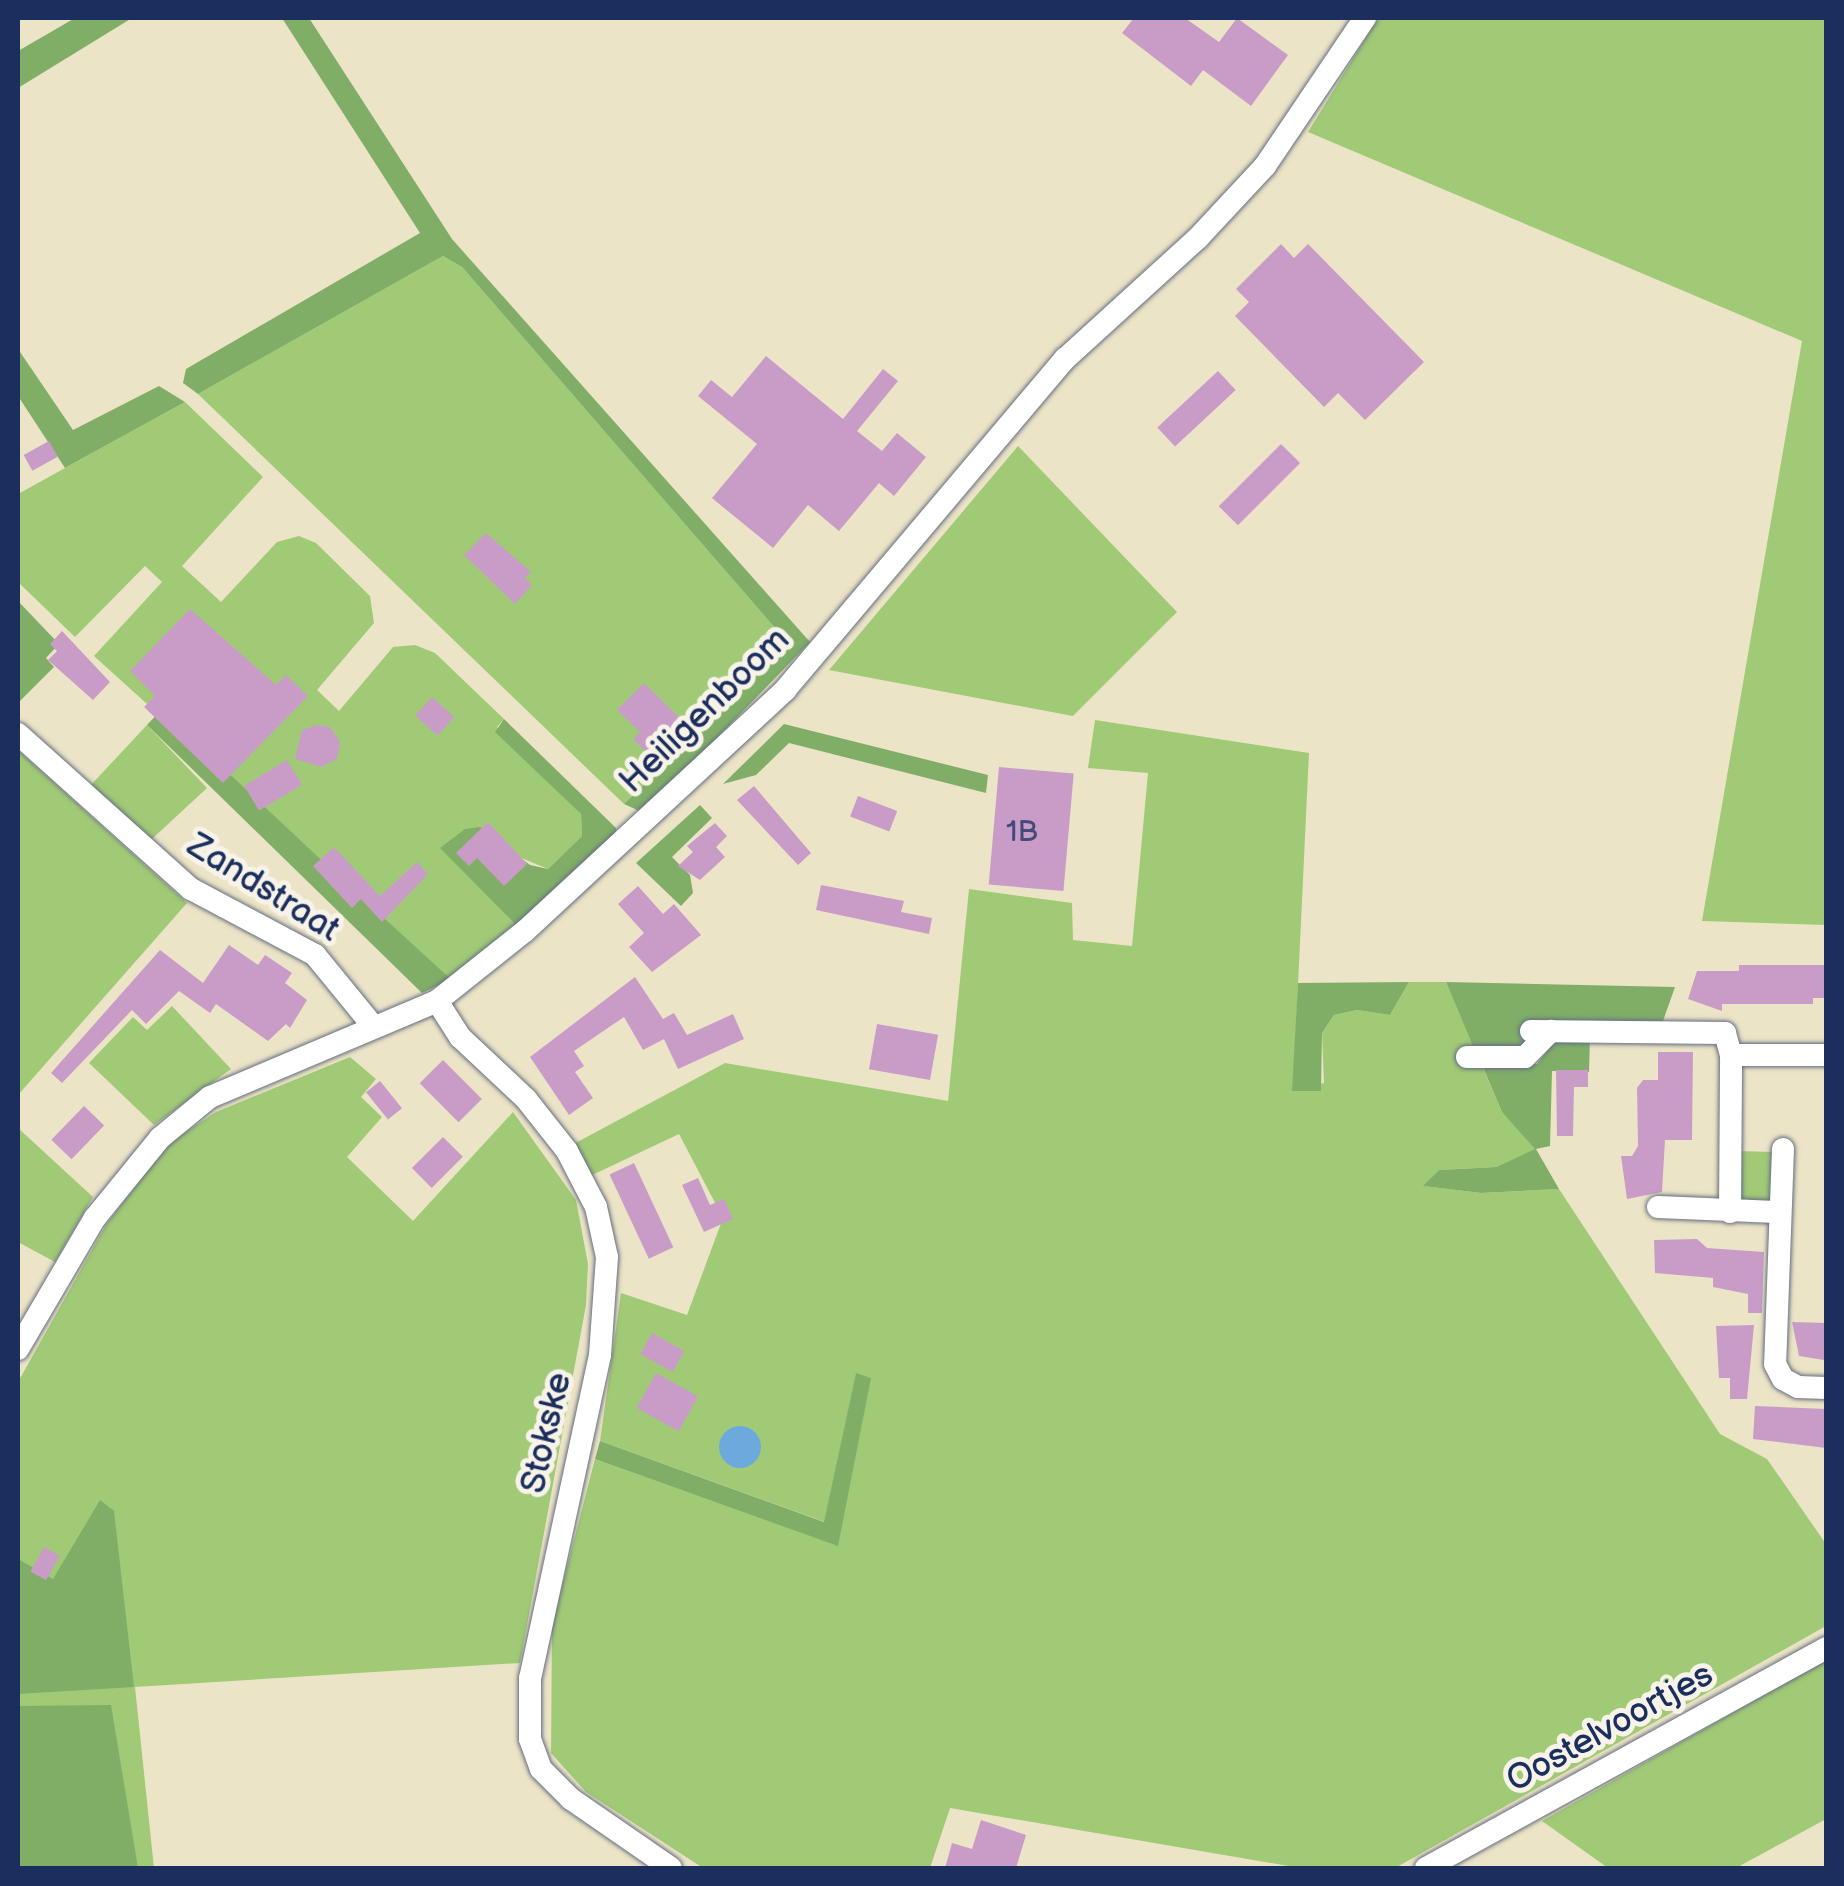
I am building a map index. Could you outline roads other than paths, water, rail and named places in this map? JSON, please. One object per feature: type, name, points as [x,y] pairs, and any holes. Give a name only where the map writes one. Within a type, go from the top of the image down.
[{"type":"street","name":"Heiligenboom","points":[[18,1350],[95,1218],[160,1138],[210,1097],[438,1001],[526,931],[785,690],[1065,359],[1198,238],[1265,166],[1366,18]]},
{"type":"street","name":"Zandstraat","points":[[18,734],[191,889],[315,955],[374,1027]]},
{"type":"street","name":"Stokske","points":[[438,1001],[460,1037],[526,1099],[567,1151],[596,1208],[607,1257],[600,1355],[530,1678],[530,1739],[541,1768],[571,1799],[671,1868]]},
{"type":"street","points":[[1467,1056],[1525,1057],[1541,1031],[1724,1033],[1731,1056],[1730,1212]]},
{"type":"street","points":[[1731,1056],[1826,1055]]},
{"type":"street","points":[[1784,1149],[1777,1212],[1776,1364],[1783,1380],[1798,1387],[1826,1388]]},
{"type":"street","points":[[1658,1207],[1777,1212]]},
{"type":"street","name":"Oostelvoortjes","points":[[1426,1868],[1826,1648]]},
{"type":"water","points":[[740,1426],[755,1432],[761,1447],[755,1462],[740,1468],[725,1462],[719,1447],[725,1432]]}]
